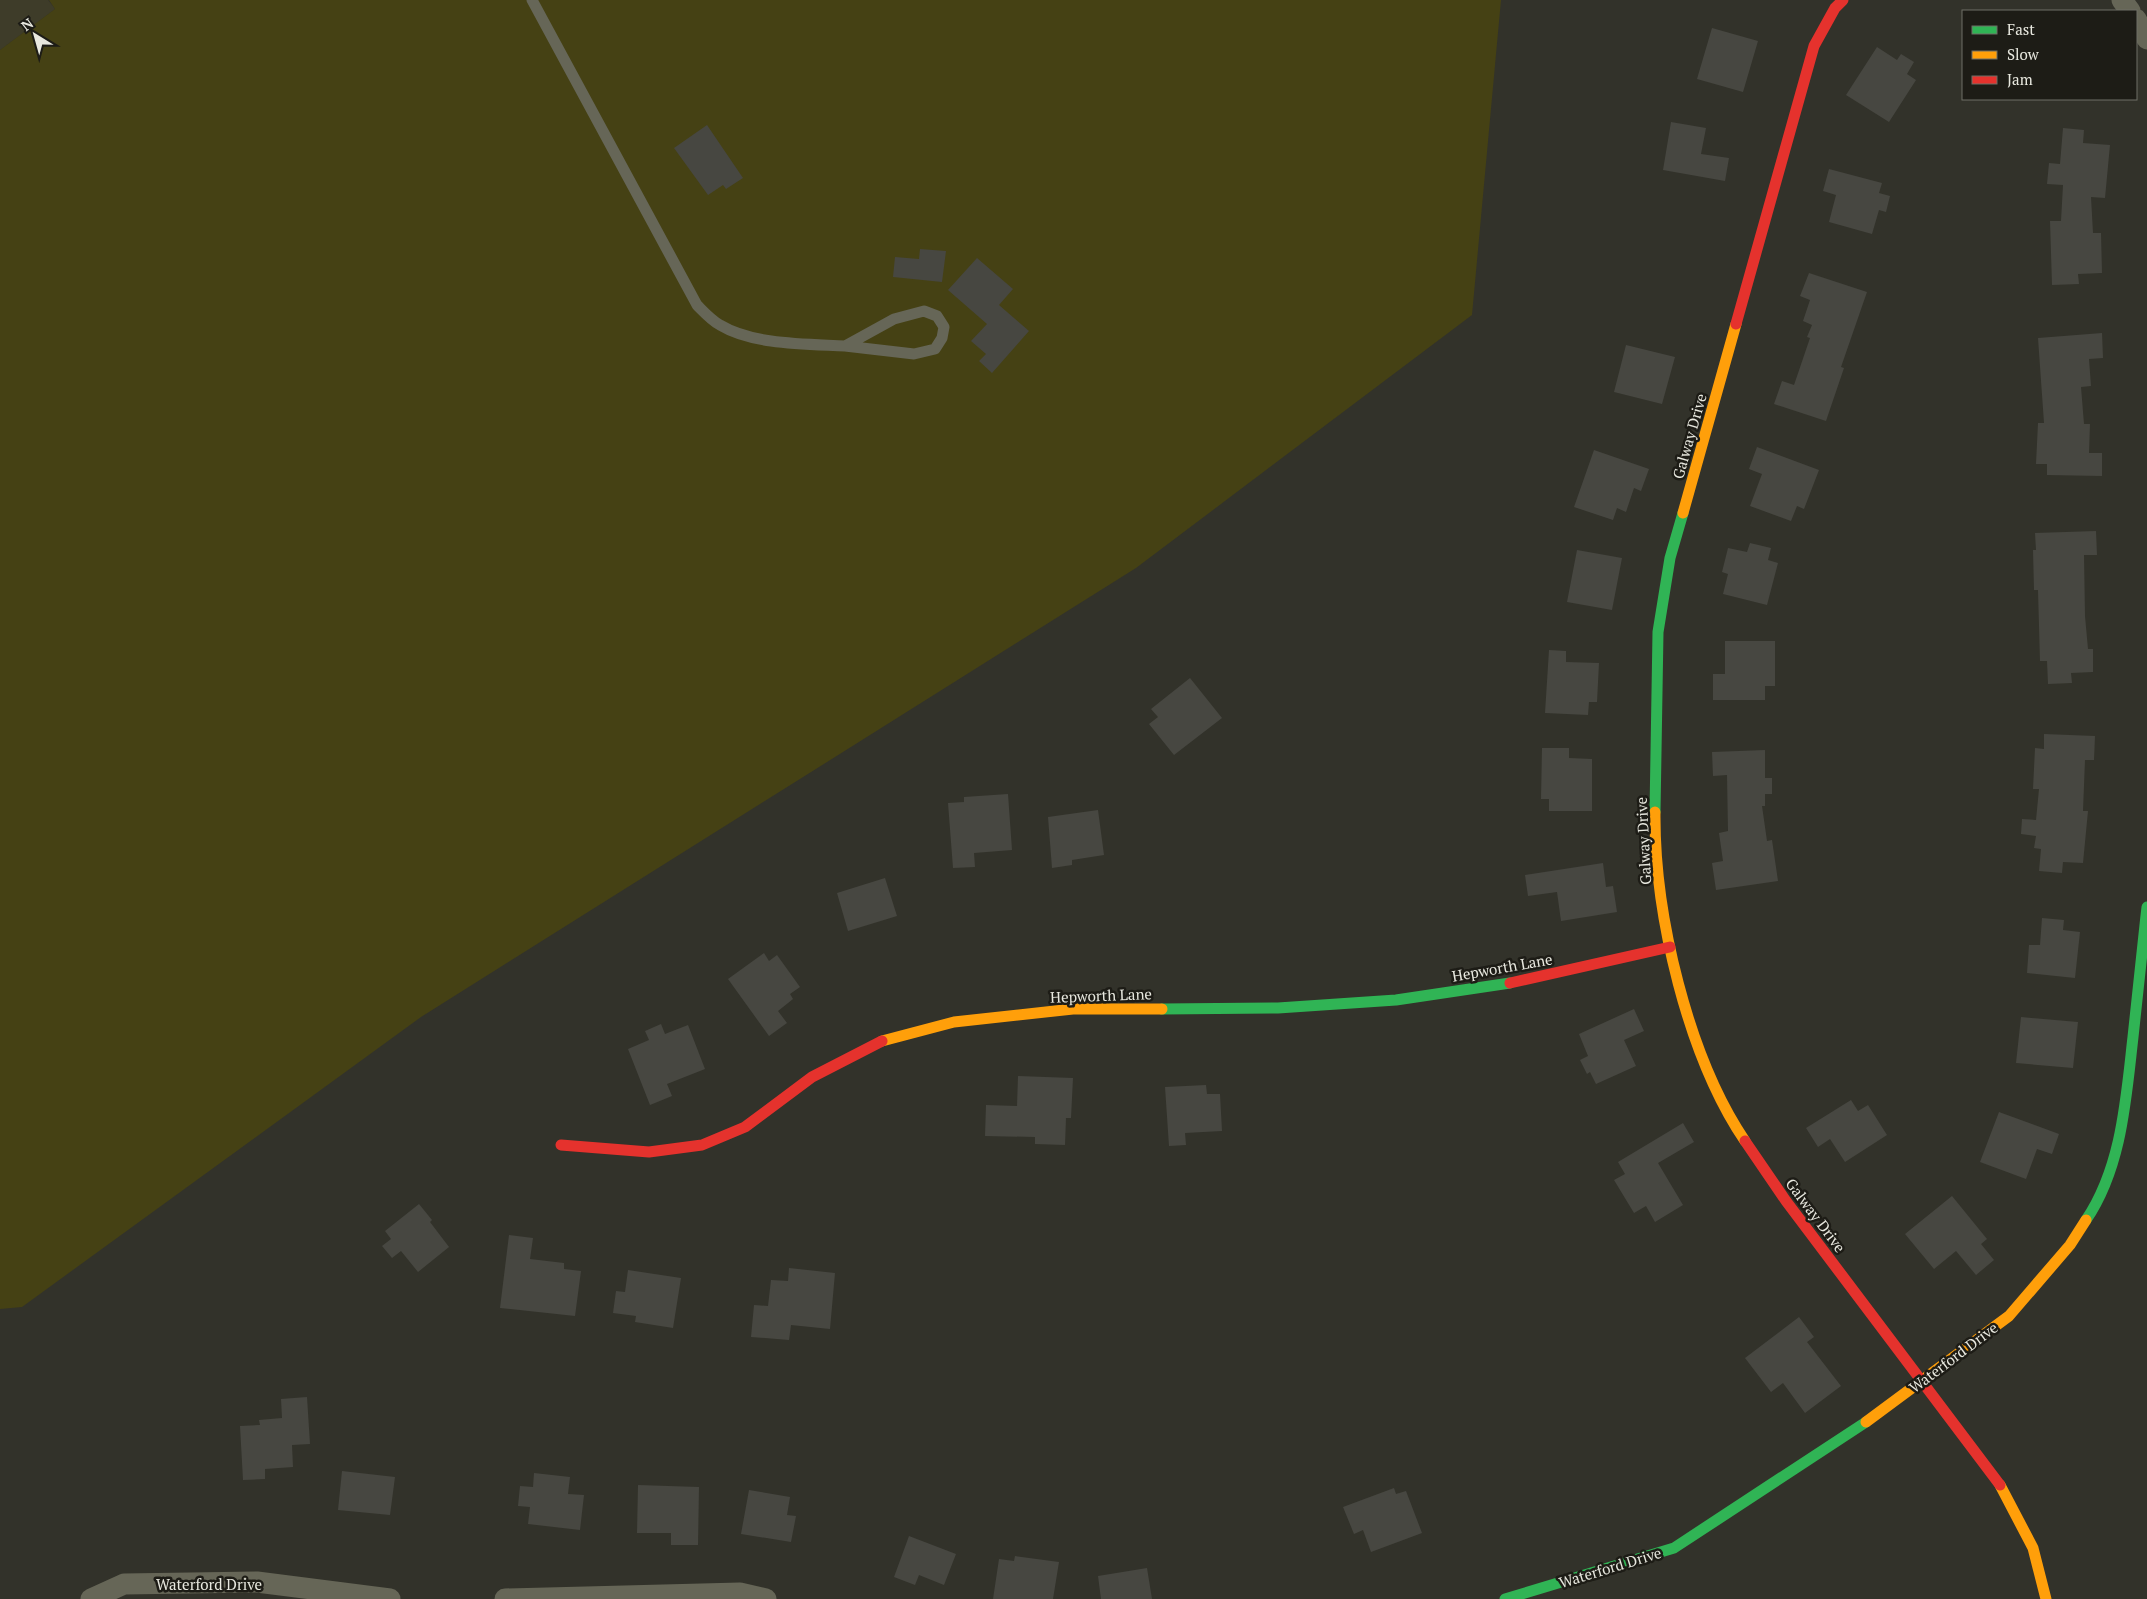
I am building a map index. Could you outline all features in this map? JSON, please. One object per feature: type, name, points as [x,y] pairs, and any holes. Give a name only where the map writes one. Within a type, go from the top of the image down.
[{"type":"street","name":"Galway Drive","points":[[1843,0],[1835,8],[1814,46],[1670,558],[1658,632],[1655,821],[1662,906],[1683,1001],[1698,1046],[1726,1113],[1786,1201],[1996,1478],[2033,1548],[2046,1599]]},
{"type":"street","points":[[2137,21],[2147,39]]},
{"type":"street","name":"Waterford Drive","points":[[1506,1599],[1674,1548],[1874,1417],[2008,1316],[2070,1245],[2094,1209],[2110,1166],[2125,1111],[2147,907]]},
{"type":"street","name":"Hepworth Lane","points":[[561,1145],[649,1152],[702,1145],[745,1127],[812,1078],[878,1042],[954,1022],[1073,1009],[1278,1008],[1396,1000],[1522,981],[1670,946]]},
{"type":"street","name":"Waterford Drive","points":[[91,1599],[124,1584],[257,1582],[390,1599]]},
{"type":"street","points":[[505,1599],[740,1593],[766,1599]]},
{"type":"lane","points":[[532,0],[697,305],[720,326],[734,332],[786,342],[845,346],[914,354],[935,349],[942,338],[944,327],[937,316],[924,311],[908,314],[845,346]]},
{"type":"shaded area","points":[[0,0],[48,0],[55,9],[0,50]]},
{"type":"shaded area","points":[[49,0],[1501,0],[1472,315],[1136,568],[421,1017],[22,1307],[0,1309],[0,50],[55,9]]},
{"type":"building","points":[[1712,28],[1758,41],[1743,92],[1697,79]]},
{"type":"building","points":[[1877,47],[1897,60],[1901,54],[1914,62],[1907,74],[1916,80],[1889,122],[1846,95]]},
{"type":"building","points":[[1671,122],[1706,128],[1701,154],[1729,158],[1725,181],[1663,170]]},
{"type":"building","points":[[707,125],[743,178],[726,189],[723,185],[708,195],[674,148]]},
{"type":"building","points":[[2063,128],[2084,130],[2083,143],[2110,145],[2105,198],[2091,197],[2093,233],[2101,233],[2102,273],[2078,274],[2079,284],[2052,285],[2050,221],[2061,221],[2063,185],[2047,184],[2049,163],[2060,164]]},
{"type":"building","points":[[1829,169],[1882,183],[1879,193],[1890,196],[1886,212],[1879,210],[1872,234],[1829,222],[1836,195],[1823,191]]},
{"type":"building","points":[[920,249],[946,251],[942,282],[893,277],[895,257],[919,259]]},
{"type":"building","points":[[977,258],[1013,289],[999,305],[1029,331],[992,373],[979,361],[986,354],[971,341],[987,324],[948,290]]},
{"type":"building","points":[[1809,273],[1867,292],[1841,367],[1844,368],[1826,421],[1774,404],[1782,381],[1794,385],[1810,338],[1807,337],[1812,325],[1803,321],[1810,300],[1800,296]]},
{"type":"building","points":[[2102,333],[2103,358],[2089,359],[2091,386],[2081,387],[2084,424],[2090,424],[2089,453],[2102,453],[2102,476],[2047,475],[2047,464],[2036,464],[2038,423],[2044,423],[2038,338]]},
{"type":"building","points":[[1626,345],[1675,357],[1662,404],[1614,392]]},
{"type":"building","points":[[1757,447],[1819,470],[1804,509],[1797,506],[1791,521],[1750,506],[1762,474],[1749,469]]},
{"type":"building","points":[[1594,450],[1649,469],[1641,491],[1634,488],[1626,512],[1617,508],[1613,520],[1574,507]]},
{"type":"building","points":[[2096,531],[2097,555],[2084,555],[2085,616],[2088,649],[2093,649],[2093,672],[2071,673],[2072,683],[2048,684],[2047,661],[2040,661],[2038,590],[2034,590],[2033,550],[2036,550],[2035,533]]},
{"type":"building","points":[[1750,543],[1771,548],[1768,560],[1778,563],[1767,605],[1723,594],[1728,574],[1722,572],[1728,548],[1747,552]]},
{"type":"building","points":[[1577,550],[1622,558],[1612,610],[1567,602]]},
{"type":"building","points":[[1725,641],[1775,641],[1775,686],[1765,686],[1765,700],[1713,700],[1713,674],[1725,674]]},
{"type":"building","points":[[1549,650],[1566,651],[1566,662],[1599,663],[1597,702],[1589,702],[1588,715],[1545,713]]},
{"type":"building","points":[[1190,678],[1222,718],[1174,755],[1149,724],[1158,717],[1151,709]]},
{"type":"building","points":[[2044,734],[2095,736],[2094,760],[2085,760],[2083,811],[2088,811],[2083,863],[2063,862],[2062,873],[2039,871],[2041,849],[2034,848],[2036,836],[2021,834],[2022,819],[2036,820],[2039,789],[2033,789],[2035,748],[2044,749]]},
{"type":"building","points":[[1542,748],[1569,748],[1569,758],[1592,759],[1592,811],[1549,811],[1549,799],[1541,799]]},
{"type":"building","points":[[1765,750],[1765,778],[1772,778],[1772,794],[1765,794],[1765,806],[1762,806],[1767,841],[1772,840],[1778,881],[1716,890],[1712,863],[1723,861],[1719,833],[1728,831],[1727,775],[1713,776],[1712,752]]},
{"type":"building","points":[[1008,794],[1012,850],[974,853],[975,867],[953,868],[948,803],[964,802],[964,797]]},
{"type":"building","points":[[1098,810],[1104,855],[1072,860],[1072,865],[1052,868],[1048,817]]},
{"type":"building","points":[[1603,863],[1606,887],[1613,886],[1617,912],[1561,921],[1557,892],[1528,896],[1525,875]]},
{"type":"building","points":[[885,878],[897,916],[848,931],[837,893]]},
{"type":"building","points":[[2042,918],[2064,920],[2063,930],[2080,932],[2075,978],[2027,973],[2029,945],[2040,945]]},
{"type":"building","points":[[764,953],[769,961],[777,955],[800,987],[790,994],[793,999],[778,1011],[787,1023],[769,1036],[728,979]]},
{"type":"building","points":[[1634,1009],[1644,1031],[1624,1040],[1636,1066],[1596,1084],[1590,1072],[1587,1074],[1580,1060],[1588,1056],[1579,1034]]},
{"type":"building","points":[[2021,1017],[2078,1022],[2073,1068],[2016,1063]]},
{"type":"building","points":[[661,1024],[665,1034],[688,1025],[705,1069],[667,1084],[672,1096],[650,1105],[628,1049],[649,1040],[645,1031]]},
{"type":"building","points":[[1018,1076],[1073,1078],[1071,1118],[1066,1118],[1065,1145],[1035,1144],[1035,1137],[985,1136],[986,1105],[1017,1106]]},
{"type":"building","points":[[1206,1085],[1207,1094],[1220,1094],[1222,1131],[1185,1133],[1186,1145],[1169,1146],[1165,1087]]},
{"type":"building","points":[[1851,1100],[1858,1111],[1868,1105],[1887,1135],[1845,1162],[1830,1139],[1818,1147],[1806,1128]]},
{"type":"building","points":[[1999,1112],[2059,1134],[2052,1154],[2037,1149],[2026,1179],[1980,1162]]},
{"type":"building","points":[[1683,1123],[1694,1142],[1658,1163],[1683,1205],[1655,1222],[1646,1206],[1634,1213],[1614,1180],[1625,1174],[1618,1162]]},
{"type":"building","points":[[1952,1196],[1987,1239],[1981,1244],[1994,1260],[1976,1275],[1956,1251],[1934,1269],[1905,1234]]},
{"type":"building","points":[[419,1204],[432,1220],[430,1222],[449,1247],[418,1272],[401,1251],[392,1258],[382,1246],[391,1239],[385,1231]]},
{"type":"building","points":[[509,1235],[533,1238],[530,1259],[564,1263],[564,1269],[581,1271],[575,1316],[500,1308]]},
{"type":"building","points":[[789,1268],[835,1273],[830,1329],[791,1325],[789,1340],[751,1337],[754,1305],[768,1306],[771,1280],[788,1281]]},
{"type":"building","points":[[628,1270],[681,1278],[673,1328],[635,1322],[636,1316],[613,1313],[616,1291],[625,1292]]},
{"type":"building","points":[[1799,1317],[1814,1337],[1807,1342],[1841,1386],[1805,1413],[1783,1383],[1771,1392],[1745,1358]]},
{"type":"building","points":[[307,1397],[310,1444],[292,1445],[293,1467],[265,1469],[265,1479],[243,1480],[240,1426],[260,1425],[259,1420],[282,1418],[281,1399]]},
{"type":"building","points":[[342,1471],[395,1477],[390,1515],[338,1510]]},
{"type":"building","points":[[534,1473],[570,1477],[568,1494],[584,1495],[580,1530],[528,1524],[530,1507],[518,1506],[520,1486],[533,1487]]},
{"type":"building","points":[[638,1485],[699,1487],[698,1545],[671,1545],[671,1533],[637,1533]]},
{"type":"building","points":[[1394,1488],[1396,1494],[1406,1491],[1422,1533],[1371,1552],[1363,1530],[1354,1534],[1343,1507]]},
{"type":"building","points":[[749,1490],[790,1497],[787,1515],[796,1516],[791,1542],[741,1534]]},
{"type":"building","points":[[909,1536],[956,1554],[944,1585],[919,1575],[915,1585],[894,1577]]},
{"type":"building","points":[[1015,1556],[1059,1562],[1053,1599],[993,1599],[999,1559],[1014,1561]]},
{"type":"building","points":[[1147,1568],[1152,1599],[1101,1599],[1098,1576]]},
{"type":"traffic: fast","points":[[1655,812],[1658,632],[1670,558],[1683,513]]},
{"type":"traffic: fast","points":[[2086,1220],[2108,1178],[2125,1108],[2147,907]]},
{"type":"traffic: fast","points":[[1162,1009],[1278,1008],[1396,1000],[1510,983]]},
{"type":"traffic: fast","points":[[1505,1599],[1674,1548],[1866,1422]]},
{"type":"traffic: slow","points":[[1683,513],[1736,324]]},
{"type":"traffic: slow","points":[[1655,812],[1656,852],[1661,895],[1678,983],[1691,1027],[1707,1068],[1725,1107],[1745,1141]]},
{"type":"traffic: slow","points":[[882,1041],[954,1022],[1073,1009],[1162,1009]]},
{"type":"traffic: slow","points":[[1866,1422],[2009,1316],[2070,1245],[2086,1220]]},
{"type":"traffic: slow","points":[[2000,1485],[2033,1548],[2046,1599]]},
{"type":"traffic: jam","points":[[1736,324],[1814,46],[1835,8],[1843,0]]},
{"type":"traffic: jam","points":[[1510,983],[1670,947]]},
{"type":"traffic: jam","points":[[561,1145],[649,1152],[702,1145],[745,1127],[812,1077],[882,1041]]},
{"type":"traffic: jam","points":[[1745,1141],[1786,1201],[2000,1485]]}]
